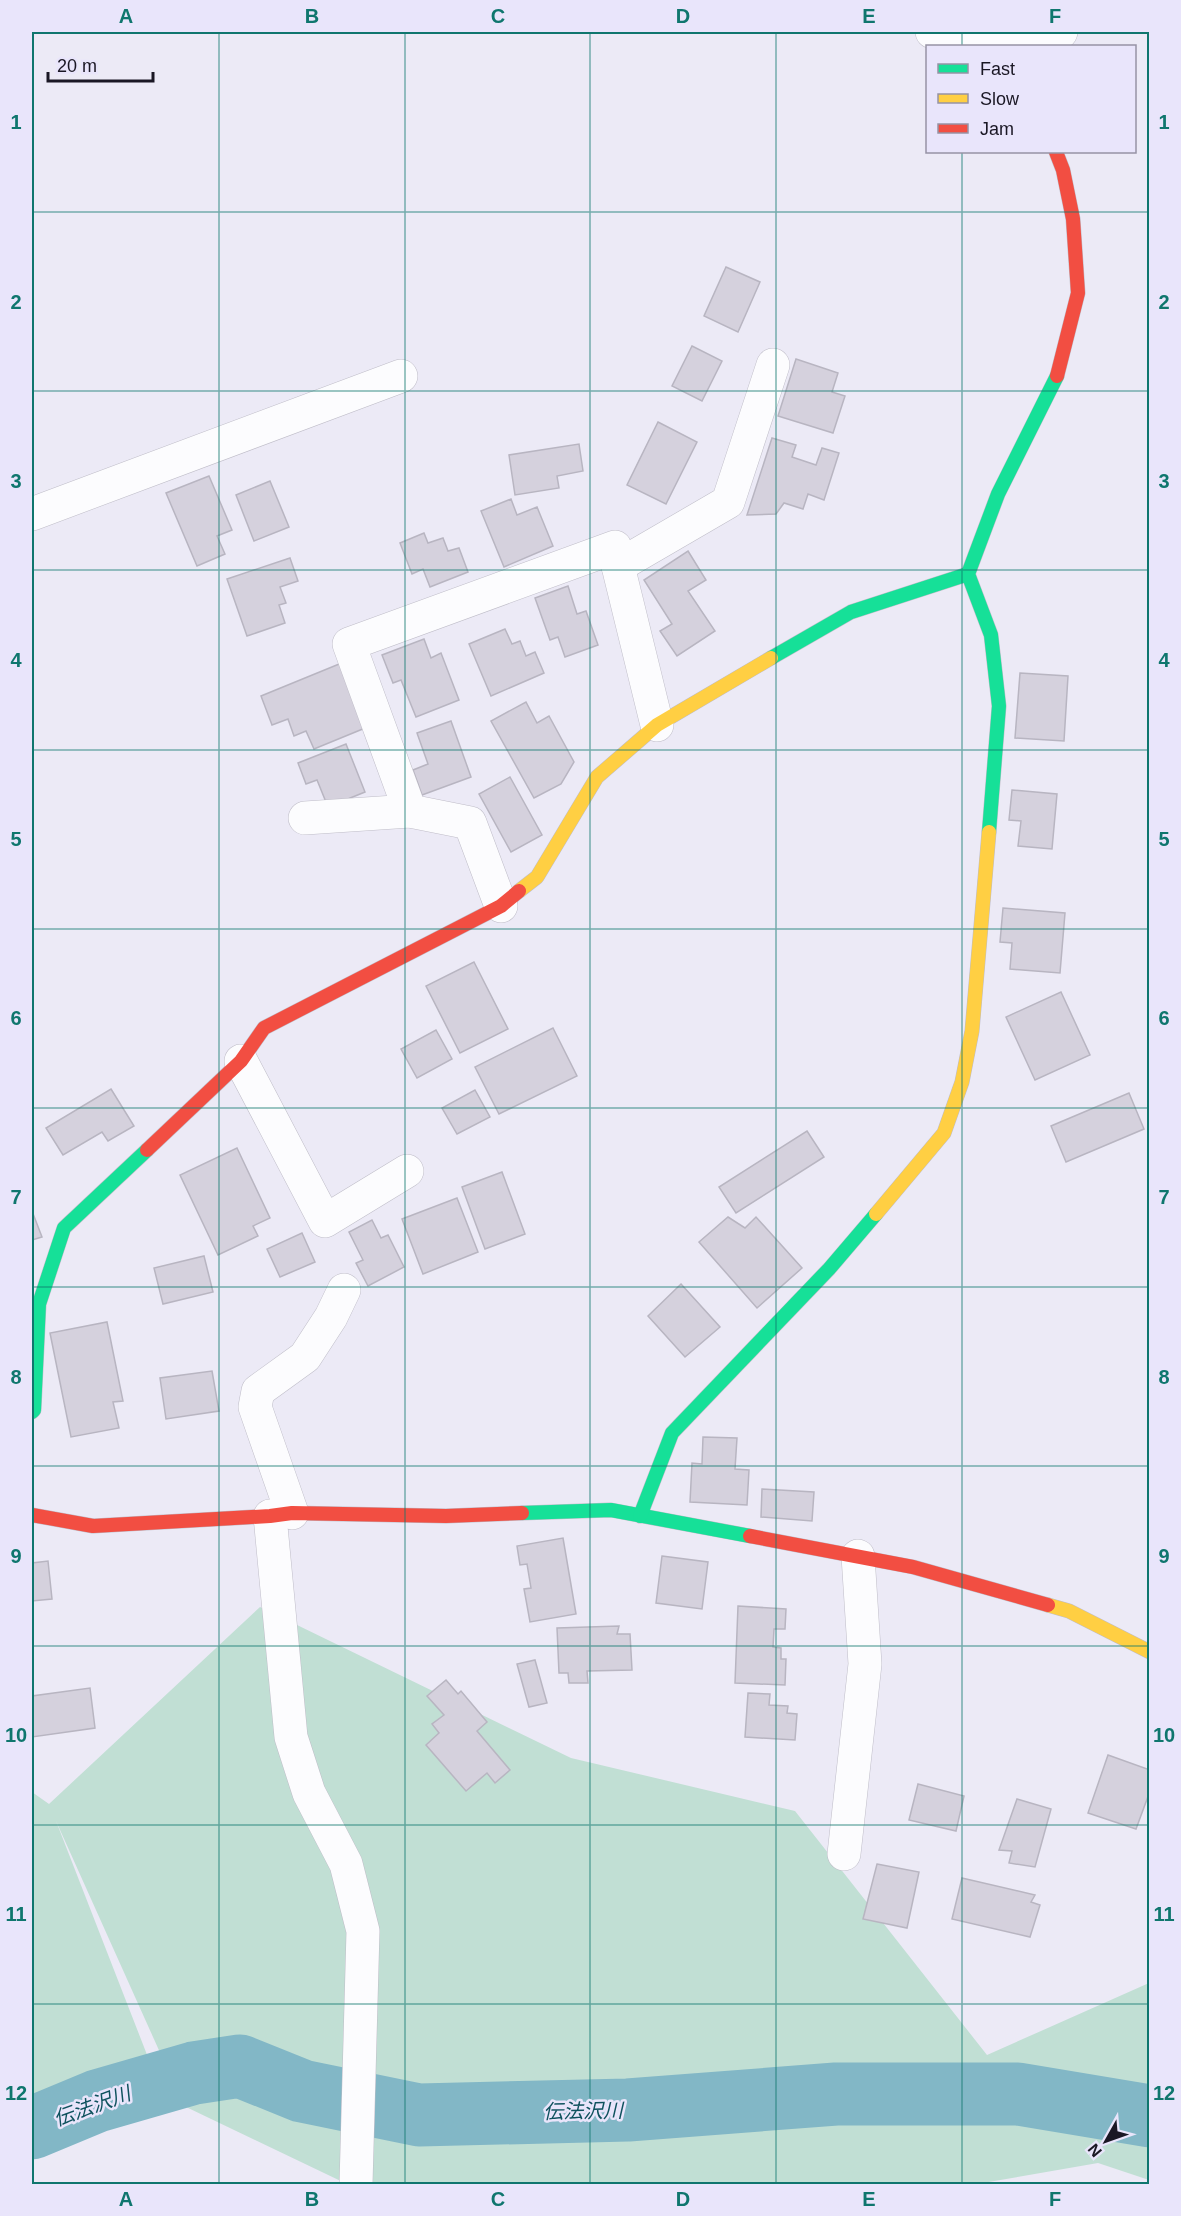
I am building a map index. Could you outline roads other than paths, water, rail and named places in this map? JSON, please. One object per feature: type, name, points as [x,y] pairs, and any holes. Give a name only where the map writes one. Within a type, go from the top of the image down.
[{"type":"street","points":[[932,32],[941,36],[1015,44],[1061,32]]},
{"type":"street","points":[[640,1516],[672,1433],[829,1269],[944,1133],[962,1082],[972,1031],[999,706],[991,635],[968,574],[998,494],[1057,375],[1078,293],[1073,219],[1063,170],[1056,153]]},
{"type":"street","points":[[618,566],[728,502],[773,365]]},
{"type":"street","points":[[32,514],[401,376]]},
{"type":"street","points":[[410,811],[349,644],[615,547],[657,725]]},
{"type":"street","points":[[32,1412],[34,1410],[39,1304],[64,1228],[241,1061],[264,1028],[501,906],[537,877],[597,777],[657,725],[851,612],[968,574]]},
{"type":"street","points":[[305,818],[410,811],[470,823],[501,906]]},
{"type":"street","points":[[241,1061],[326,1221],[407,1171]]},
{"type":"street","points":[[344,1290],[332,1317],[305,1357],[258,1391],[255,1407],[281,1515],[291,1737],[309,1793],[346,1864],[363,1931],[356,2181]]},
{"type":"street","points":[[32,1515],[93,1526],[281,1515],[446,1516],[611,1510],[913,1567],[1069,1611],[1149,1652]]},
{"type":"street","points":[[844,1854],[865,1664],[858,1556]]},
{"type":"waterway","name":"伝法沢川","points":[[32,2128],[97,2101],[194,2073],[240,2066],[302,2091],[419,2115],[628,2110],[836,2094],[1018,2094],[1150,2116]]}]
